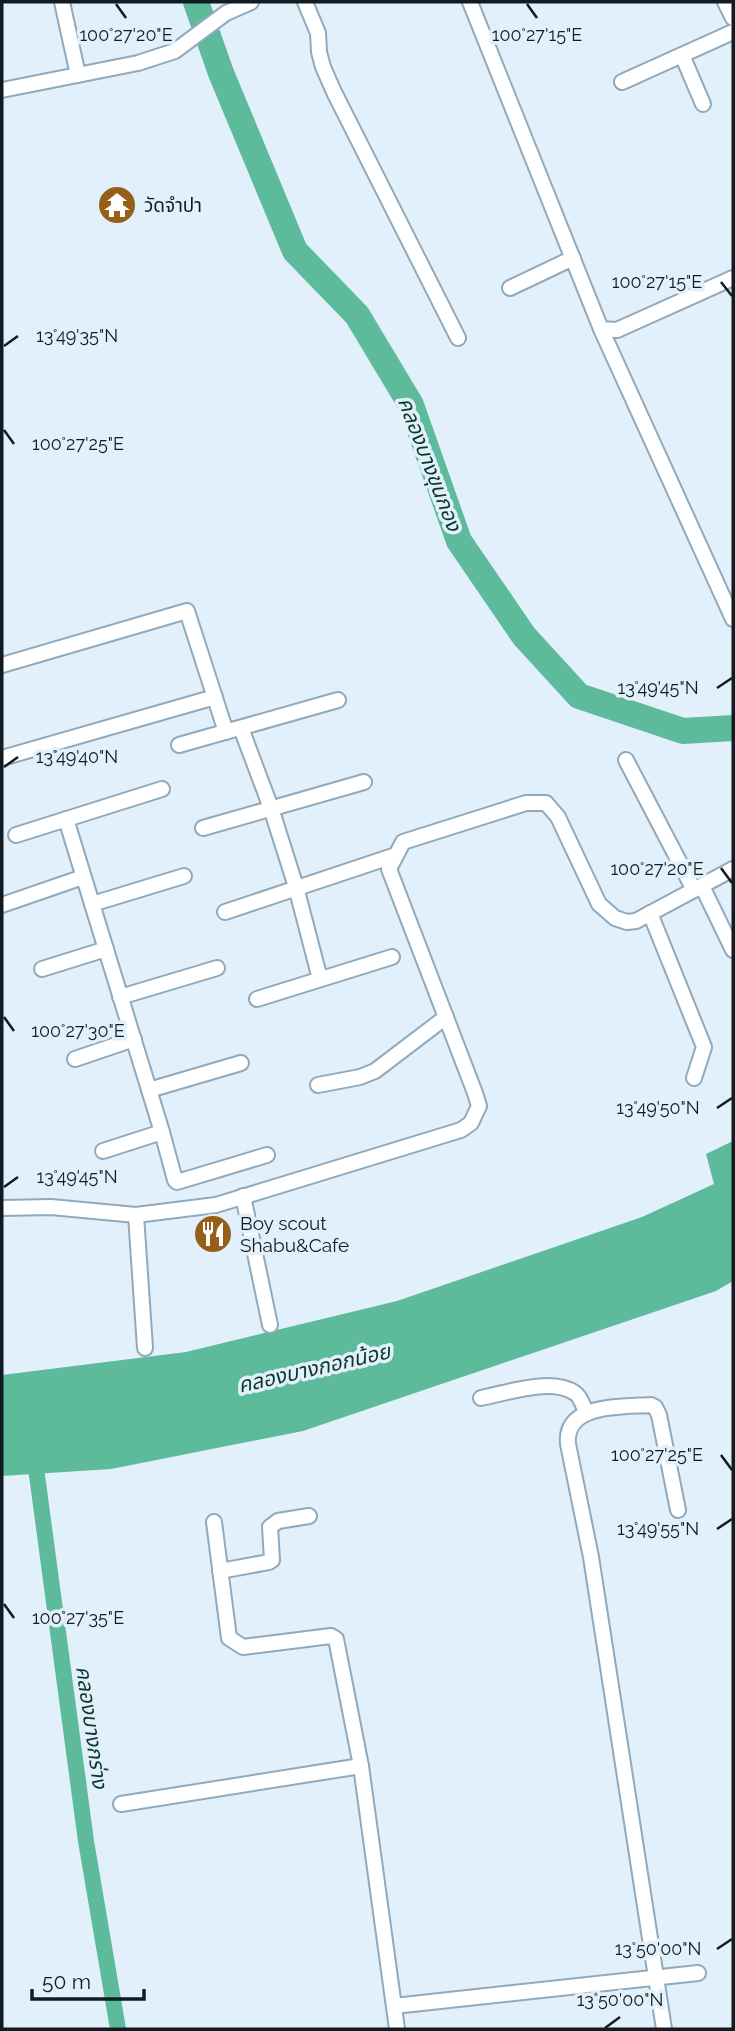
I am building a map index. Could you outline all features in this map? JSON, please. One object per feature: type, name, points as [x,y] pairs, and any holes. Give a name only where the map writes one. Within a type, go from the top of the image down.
[{"type":"street","points":[[62,2],[78,75]]},
{"type":"street","points":[[2,90],[138,63],[175,51],[226,13],[251,2]]},
{"type":"street","points":[[305,2],[318,33],[323,67],[334,92],[458,338]]},
{"type":"street","points":[[470,2],[600,326],[733,619]]},
{"type":"street","points":[[725,2],[733,18]]},
{"type":"street","points":[[622,82],[733,32]]},
{"type":"street","points":[[682,55],[703,104]]},
{"type":"street","points":[[510,288],[573,258]]},
{"type":"street","points":[[600,326],[617,330],[733,278]]},
{"type":"street","points":[[2,665],[187,611],[215,697],[271,808],[296,887],[320,979]]},
{"type":"street","points":[[2,758],[215,697]]},
{"type":"street","points":[[179,745],[338,700]]},
{"type":"street","points":[[626,760],[733,950]]},
{"type":"street","points":[[203,828],[363,782]]},
{"type":"street","points":[[16,835],[162,789]]},
{"type":"street","points":[[2,1208],[51,1207],[136,1215],[216,1205],[461,1130],[471,1123],[479,1105],[388,869],[403,842],[526,803],[546,803],[558,817],[599,904],[615,918],[628,922],[650,914],[733,869]]},
{"type":"street","points":[[66,819],[176,1182],[267,1156]]},
{"type":"street","points":[[225,912],[396,855]]},
{"type":"street","points":[[92,904],[184,876]]},
{"type":"street","points":[[2,905],[83,877]]},
{"type":"street","points":[[650,914],[704,1047],[694,1078]]},
{"type":"street","points":[[42,969],[106,949]]},
{"type":"street","points":[[257,999],[392,957]]},
{"type":"street","points":[[120,997],[217,968]]},
{"type":"street","points":[[318,1085],[360,1077],[374,1071],[446,1017]]},
{"type":"street","points":[[75,1059],[134,1040]]},
{"type":"street","points":[[149,1090],[241,1063]]},
{"type":"street","points":[[103,1151],[162,1132]]},
{"type":"street","points":[[243,1196],[270,1325]]},
{"type":"street","points":[[136,1215],[145,1348]]},
{"type":"street","points":[[481,1398],[545,1385],[574,1392],[586,1412]]},
{"type":"street","points":[[664,2029],[591,1558],[568,1444],[570,1428],[586,1412],[613,1407],[655,1407],[659,1415],[678,1510]]},
{"type":"street","points":[[220,1572],[269,1562],[272,1560],[270,1527],[278,1521],[309,1516]]},
{"type":"street","points":[[214,1522],[228,1635],[239,1646],[331,1636],[336,1639],[361,1766],[397,2029]]},
{"type":"street","points":[[121,1804],[361,1766]]},
{"type":"street","points":[[394,2006],[698,1973]]},
{"type":"water","name":"คลองบางกอกน้อย","points":[[733,1141],[733,1281],[716,1291],[303,1431],[111,1469],[2,1476],[2,1375],[186,1352],[397,1301],[642,1217],[714,1184],[706,1154]]},
{"type":"waterway","name":"คลองบางขุนกอง","points":[[196,2],[221,73],[295,251],[357,315],[411,405],[459,541],[524,636],[579,696],[683,731],[733,728]]},
{"type":"waterway","name":"คลองบางกร่าง","points":[[34,1453],[86,1841],[118,2029]]},
{"type":"place","name":"วัดจําปา","points":[[117,205]]},
{"type":"place","name":"Boy scout Shabu&Cafe","points":[[213,1234]]}]
